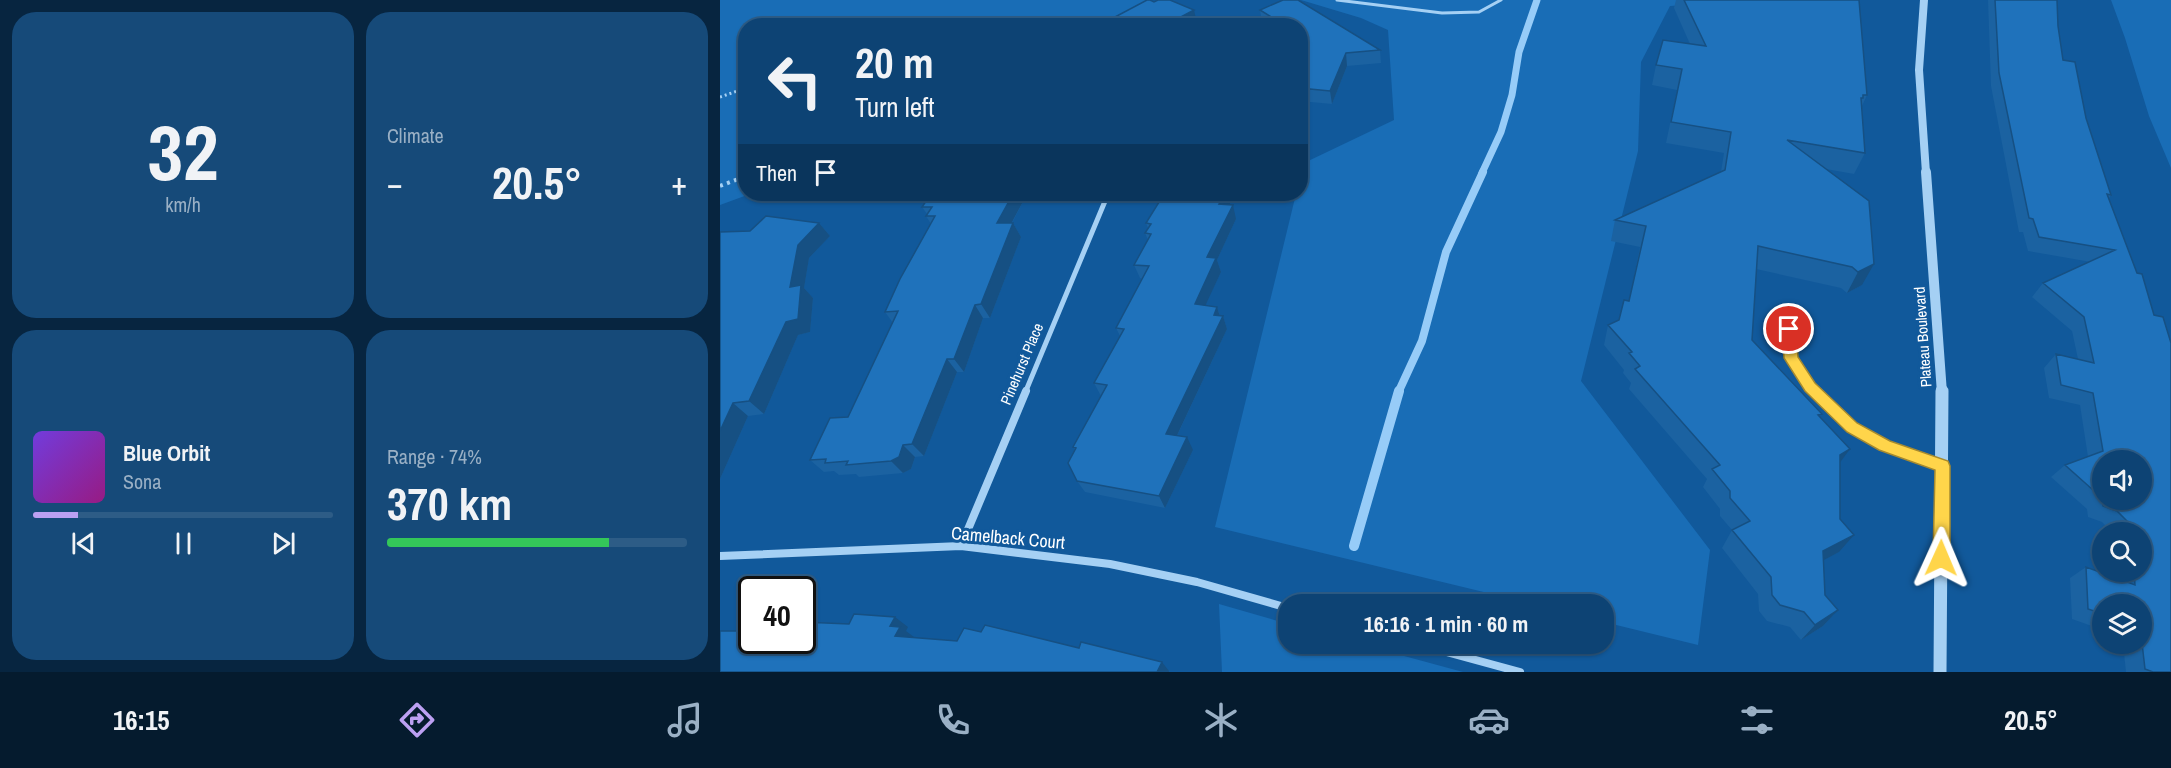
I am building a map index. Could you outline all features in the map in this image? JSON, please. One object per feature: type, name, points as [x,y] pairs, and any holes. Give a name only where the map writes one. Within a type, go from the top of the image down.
[{"type":"street","name":"Plateau Boulevard","points":[[1924,0],[1919,70],[1943,404],[1940,672]]},
{"type":"street","name":"Pinehurst Place","points":[[961,546],[1105,201]]},
{"type":"street","name":"Camelback Court","points":[[720,556],[961,546],[1110,564],[1197,582],[1278,605]]},
{"type":"street","points":[[1454,654],[1520,672]]},
{"type":"lane","points":[[1337,0],[1442,13],[1479,12],[1502,0]]},
{"type":"lane","points":[[1789,329],[1791,358],[1810,387],[1852,427],[1885,446],[1942,466]]},
{"type":"path","points":[[720,97],[738,91]]},
{"type":"path","points":[[720,186],[738,179]]},
{"type":"shaded area","points":[[720,0],[1149,0],[1116,18],[738,18],[738,198],[720,205]]},
{"type":"shaded area","points":[[1301,0],[1752,0],[1670,6],[1641,62],[1638,151],[1581,381],[1710,550],[1698,645],[1614,624],[1614,594],[1492,594],[1215,527],[1294,201],[1308,201],[1308,161],[1394,120],[1388,30],[1361,18]]},
{"type":"shaded area","points":[[2111,0],[2171,0],[2171,168],[2149,116]]},
{"type":"shaded area","points":[[1219,604],[1278,621],[1278,654],[1397,654],[1463,672],[1222,672]]},
{"type":"building","points":[[1147,0],[1154,2],[1170,0],[1194,10],[1179,18],[1113,18]]},
{"type":"building","points":[[1283,0],[1298,0],[1380,50],[1346,53],[1330,91],[1308,89],[1308,18],[1273,18],[1260,10]]},
{"type":"building","points":[[1684,0],[1859,0],[1867,95],[1861,98],[1865,153],[1787,140],[1869,201],[1874,264],[1858,272],[1852,267],[1758,246],[1752,340],[1822,414],[1818,415],[1850,449],[1840,455],[1840,519],[1854,535],[1823,551],[1825,595],[1838,610],[1815,625],[1804,612],[1780,605],[1772,595],[1771,577],[1732,530],[1750,521],[1730,498],[1730,491],[1712,469],[1720,465],[1635,369],[1640,366],[1629,353],[1632,352],[1608,325],[1619,320],[1624,300],[1629,301],[1646,226],[1615,220],[1725,170],[1731,132],[1671,122],[1682,69],[1656,65],[1663,40],[1706,46]]},
{"type":"building","points":[[1995,0],[2057,0],[2063,60],[2075,62],[2086,118],[2111,195],[2107,194],[2137,273],[2142,274],[2154,315],[2163,317],[2171,343],[2171,672],[2153,672],[2145,669],[2143,654],[2152,654],[2152,594],[2092,594],[2092,610],[2088,609],[2086,567],[2092,569],[2092,582],[2127,582],[2135,585],[2135,582],[2152,582],[2152,522],[2128,522],[2114,510],[2152,510],[2152,450],[2103,450],[2093,393],[2061,385],[2056,354],[2094,363],[2084,317],[2043,283],[2115,250],[2039,237],[2033,219],[2029,218],[1999,73]]},
{"type":"building","points":[[926,201],[1009,201],[997,223],[1013,223],[981,304],[975,305],[954,359],[947,359],[912,444],[903,445],[899,457],[891,461],[846,465],[848,461],[825,463],[826,459],[810,460],[830,418],[848,417],[898,311],[885,312],[900,279],[935,216],[926,216],[932,207],[922,207]]},
{"type":"building","points":[[1160,201],[1221,201],[1219,204],[1233,205],[1207,257],[1216,258],[1195,304],[1217,307],[1214,315],[1223,316],[1166,434],[1187,437],[1159,496],[1077,481],[1068,463],[1076,448],[1073,447],[1107,385],[1094,383],[1124,329],[1116,328],[1149,266],[1134,265],[1151,234],[1145,233],[1151,224],[1146,223]]},
{"type":"building","points":[[766,216],[819,223],[798,245],[790,287],[801,285],[798,319],[786,322],[749,401],[733,403],[720,431],[720,232],[750,231]]},
{"type":"building","points":[[2092,455],[2092,489],[2065,465]]},
{"type":"building","points":[[854,614],[895,617],[890,626],[900,627],[895,636],[957,641],[964,628],[981,632],[985,625],[1079,648],[1081,642],[1162,662],[1157,672],[720,672],[720,631],[738,631],[738,654],[816,654],[816,623],[849,624]]},
{"type":"waterway","points":[[1482,173],[1501,132],[1512,95],[1519,52],[1537,0]]},
{"type":"waterway","points":[[1398,393],[1422,341],[1446,252],[1483,172]]},
{"type":"waterway","points":[[1354,546],[1399,391]]},
{"type":"route","points":[[1789,329],[1791,358],[1810,387],[1852,427],[1885,446],[1942,466],[1941,558]]}]
